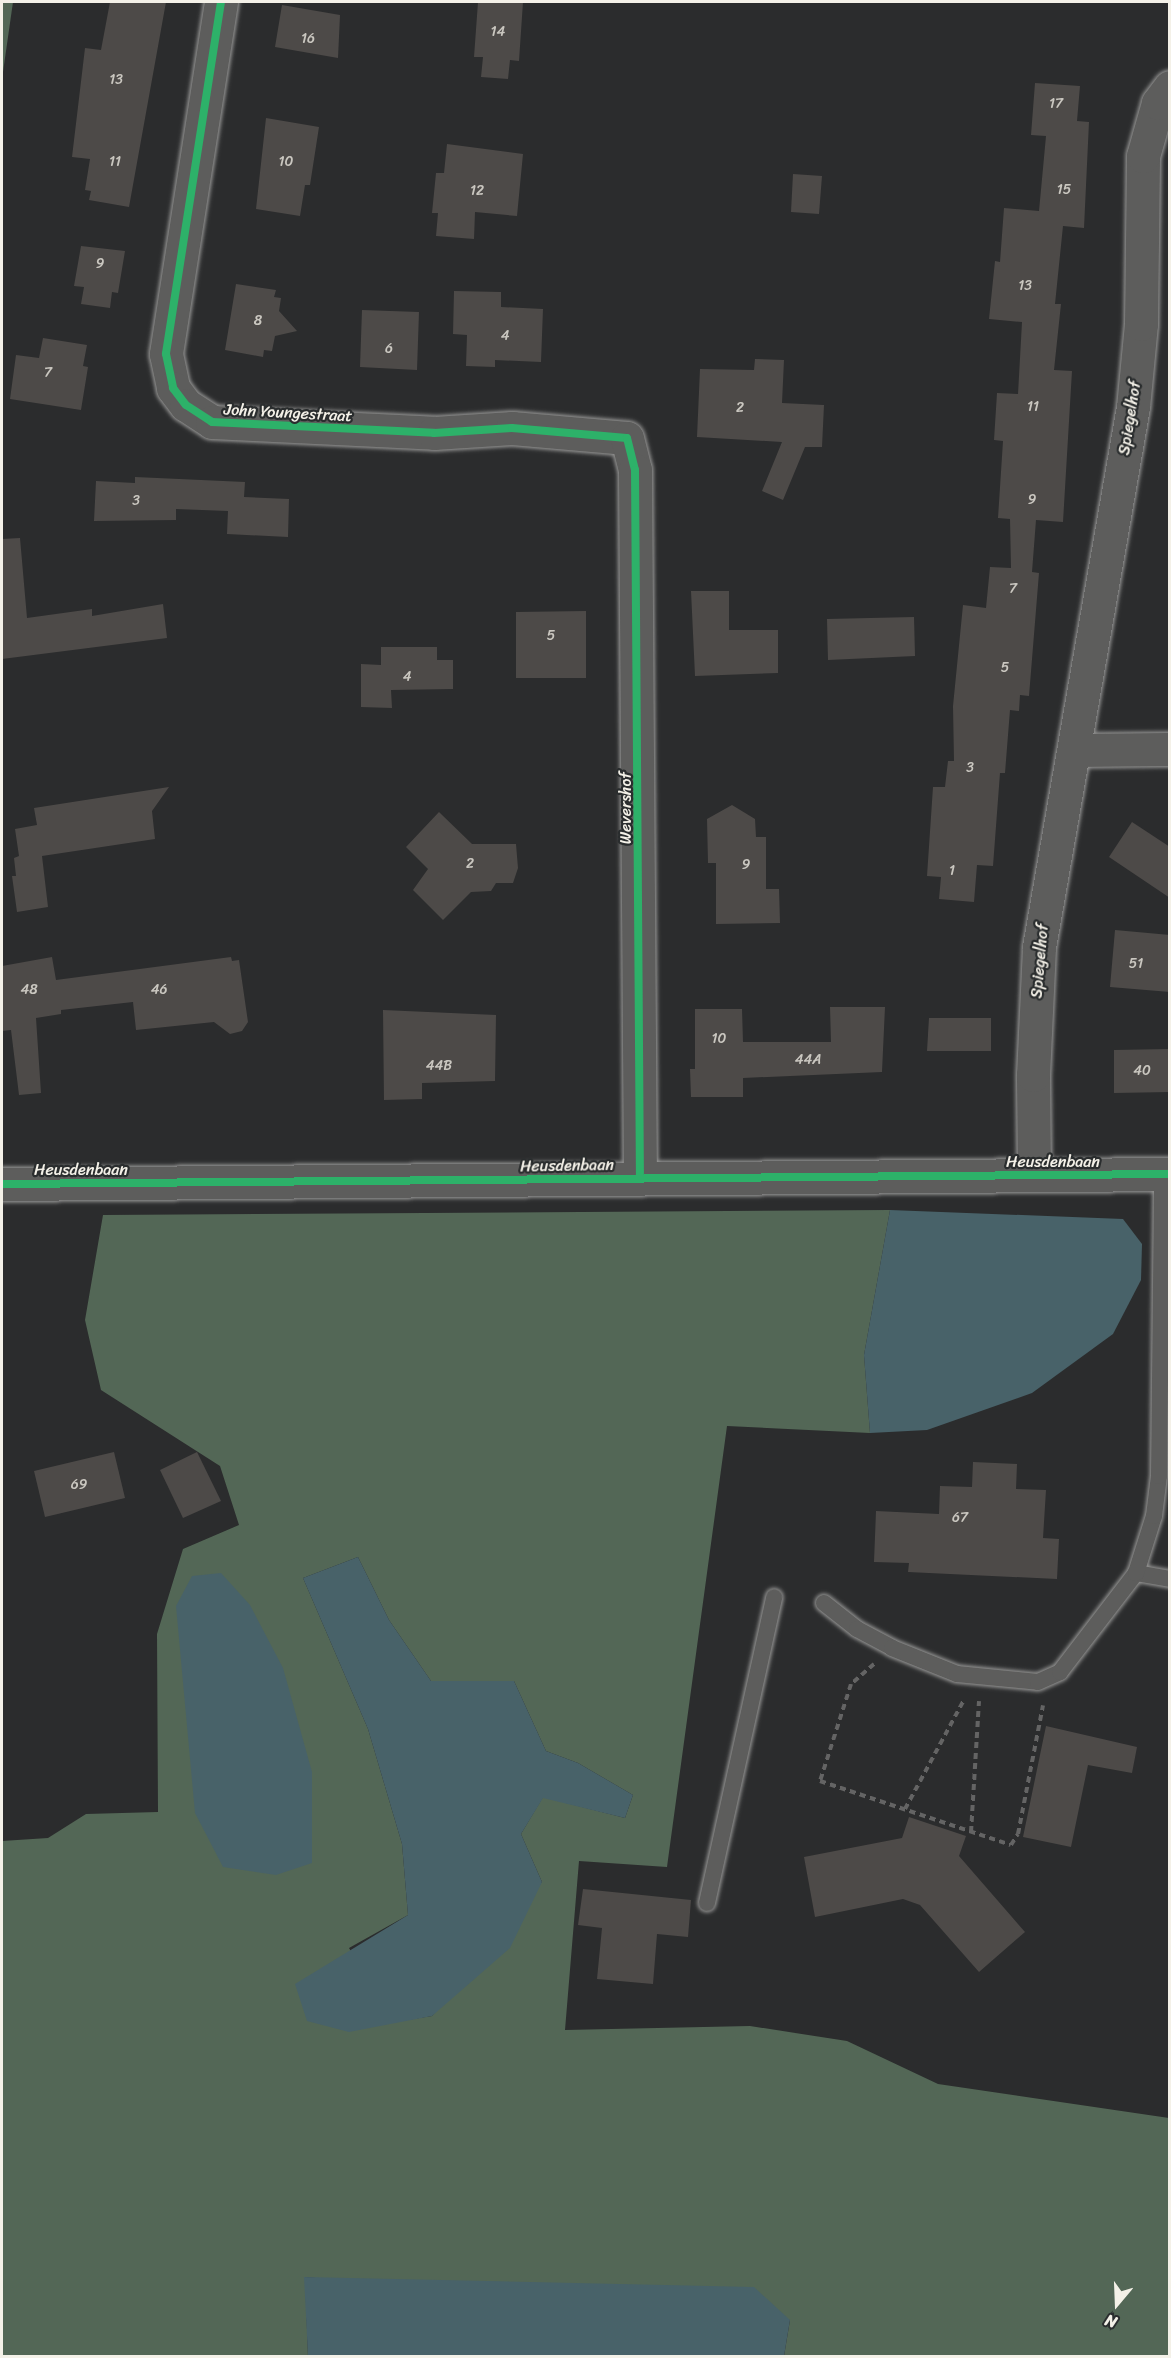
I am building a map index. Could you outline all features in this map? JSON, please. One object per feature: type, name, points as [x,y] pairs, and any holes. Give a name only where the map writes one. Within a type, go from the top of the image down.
[{"type":"street","name":"John Youngestraat","points":[[221,2],[166,354],[173,388],[186,405],[212,422],[434,433],[512,428],[627,438]]},
{"type":"street","name":"Spiegelhof","points":[[1034,1175],[1033,1075],[1039,947],[1139,358],[1143,156],[1158,103],[1170,87]]},
{"type":"street","name":"Wevershof","points":[[627,438],[635,470],[640,1178]]},
{"type":"street","points":[[1074,750],[1170,748]]},
{"type":"street","name":"Heusdenbaan","points":[[2,1184],[1166,1174]]},
{"type":"lane","points":[[824,1603],[857,1629],[892,1648],[957,1674],[1038,1682],[1060,1672],[1137,1573],[1154,1516],[1159,1476],[1166,1174]]},
{"type":"lane","points":[[1137,1573],[1170,1579]]},
{"type":"lane","points":[[707,1903],[774,1597]]},
{"type":"path","points":[[892,1648],[851,1684],[819,1781],[1011,1845],[1015,1841],[1047,1678]]},
{"type":"path","points":[[971,1832],[979,1676]]},
{"type":"path","points":[[905,1810],[979,1676]]},
{"type":"green space","points":[[2,2],[13,2],[2,79]]},
{"type":"green space","points":[[890,1210],[864,1355],[870,1433],[727,1426],[667,1867],[579,1861],[565,2030],[750,2026],[847,2041],[938,2084],[1169,2118],[1169,2356],[784,2356],[790,2320],[305,2277],[308,2356],[2,2356],[2,1841],[48,1838],[86,1814],[158,1812],[157,1634],[183,1549],[239,1525],[220,1466],[101,1390],[85,1320],[103,1215]],"holes":[[[358,1557],[389,1620],[431,1681],[514,1681],[546,1751],[578,1763],[633,1795],[625,1818],[543,1797],[521,1834],[542,1882],[432,2016],[394,2022],[349,1948],[408,1915],[402,1844],[368,1729],[303,1578]]]},
{"type":"water","points":[[890,1210],[1123,1219],[1142,1244],[1141,1280],[1113,1334],[1032,1393],[927,1430],[870,1433],[864,1355]]},
{"type":"water","points":[[358,1557],[389,1620],[431,1681],[514,1681],[546,1751],[578,1763],[633,1795],[625,1818],[543,1798],[521,1834],[542,1882],[510,1948],[432,2016],[349,2032],[307,2021],[295,1984],[408,1915],[402,1844],[368,1729],[303,1578]]},
{"type":"water","points":[[221,1573],[250,1605],[283,1668],[312,1772],[312,1863],[276,1875],[223,1867],[195,1813],[176,1606],[192,1576]]},
{"type":"water","points":[[304,2277],[754,2287],[790,2320],[784,2356],[308,2356]]},
{"type":"building","points":[[110,2],[166,2],[129,207],[89,200],[91,191],[85,190],[90,159],[72,157],[85,48],[101,50]]},
{"type":"building","points":[[478,2],[523,2],[519,61],[510,60],[508,79],[481,77],[483,57],[474,57]]},
{"type":"building","points":[[282,5],[340,15],[338,58],[275,47]]},
{"type":"building","points":[[1035,83],[1080,86],[1077,121],[1089,122],[1084,228],[1063,226],[1055,304],[1061,304],[1054,370],[1072,371],[1063,522],[1036,520],[1032,572],[1039,573],[1029,696],[1020,695],[1019,711],[1010,710],[1005,773],[1000,773],[993,866],[977,865],[974,902],[939,899],[941,877],[927,876],[933,787],[945,787],[948,761],[954,761],[953,706],[963,605],[986,608],[990,567],[1011,568],[1010,519],[998,518],[1003,441],[994,440],[997,393],[1018,394],[1022,322],[989,319],[995,261],[1000,262],[1004,208],[1039,211],[1046,136],[1031,135]]},
{"type":"building","points":[[266,118],[319,127],[310,185],[305,185],[300,216],[256,209]]},
{"type":"building","points":[[447,144],[523,154],[517,216],[475,212],[474,239],[436,236],[438,213],[432,213],[436,173],[444,173]]},
{"type":"building","points":[[793,174],[822,176],[819,214],[791,212]]},
{"type":"building","points":[[81,246],[125,251],[118,293],[112,292],[110,308],[81,304],[84,287],[74,286]]},
{"type":"building","points":[[236,284],[276,290],[274,297],[281,298],[279,311],[297,331],[275,336],[272,351],[264,350],[263,357],[225,350]]},
{"type":"building","points":[[454,291],[501,292],[501,307],[543,309],[541,362],[495,360],[495,367],[466,366],[467,335],[453,334]]},
{"type":"building","points":[[362,310],[419,312],[417,370],[360,367]]},
{"type":"building","points":[[43,338],[87,345],[83,366],[88,367],[81,410],[10,399],[16,355],[39,358]]},
{"type":"building","points":[[755,359],[784,360],[782,403],[824,405],[822,447],[805,447],[783,500],[762,491],[782,442],[697,437],[700,369],[754,370]]},
{"type":"building","points":[[135,477],[245,482],[244,497],[289,499],[288,537],[227,534],[228,511],[176,509],[176,520],[94,521],[96,481],[135,483]]},
{"type":"building","points":[[20,538],[27,618],[92,609],[92,616],[163,604],[167,638],[2,659],[2,539]]},
{"type":"building","points":[[691,591],[729,591],[729,630],[778,630],[778,673],[695,676]]},
{"type":"building","points":[[586,611],[586,678],[516,678],[516,612]]},
{"type":"building","points":[[914,617],[915,656],[828,660],[827,619]]},
{"type":"building","points":[[381,647],[437,647],[437,660],[453,660],[453,689],[391,690],[392,708],[361,707],[361,664],[381,665]]},
{"type":"building","points":[[169,787],[152,811],[155,839],[42,856],[48,907],[17,912],[12,876],[16,876],[14,858],[19,856],[15,829],[37,825],[34,808]]},
{"type":"building","points":[[732,805],[755,819],[756,837],[766,837],[766,889],[779,889],[780,923],[716,924],[716,863],[708,863],[707,819]]},
{"type":"building","points":[[439,812],[472,844],[516,844],[518,868],[513,883],[496,883],[491,891],[471,892],[443,920],[413,890],[428,869],[406,847]]},
{"type":"building","points":[[1132,822],[1170,847],[1170,898],[1109,857]]},
{"type":"building","points":[[1115,930],[1170,935],[1170,992],[1110,987]]},
{"type":"building","points":[[52,957],[56,980],[231,957],[232,961],[239,960],[248,1022],[242,1031],[230,1034],[214,1022],[136,1030],[133,1002],[61,1010],[61,1014],[36,1018],[41,1093],[19,1095],[11,1030],[2,1031],[2,966]]},
{"type":"building","points":[[830,1007],[885,1007],[882,1072],[743,1078],[743,1097],[691,1097],[690,1069],[695,1069],[695,1009],[742,1009],[743,1042],[831,1042]]},
{"type":"building","points":[[383,1010],[496,1015],[495,1081],[422,1083],[422,1099],[384,1100]]},
{"type":"building","points":[[929,1018],[991,1018],[991,1051],[927,1051]]},
{"type":"building","points":[[1170,1049],[1170,1092],[1114,1093],[1114,1050]]},
{"type":"building","points":[[114,1452],[125,1498],[45,1517],[34,1471]]},
{"type":"building","points":[[197,1452],[221,1501],[183,1518],[160,1470]]},
{"type":"building","points":[[973,1462],[1017,1464],[1016,1489],[1046,1490],[1043,1538],[1059,1539],[1057,1579],[908,1572],[909,1563],[874,1562],[876,1511],[939,1514],[940,1486],[972,1487]]},
{"type":"building","points":[[1046,1726],[1137,1747],[1132,1773],[1088,1765],[1071,1847],[1023,1837]]},
{"type":"building","points":[[909,1817],[966,1836],[959,1856],[1025,1932],[979,1972],[920,1905],[903,1899],[815,1917],[804,1857],[902,1838]]},
{"type":"building","points":[[583,1889],[691,1900],[688,1937],[657,1934],[653,1984],[597,1979],[602,1928],[578,1925]]},
{"type":"cycle path","points":[[221,2],[166,354],[173,388],[186,405],[212,422],[434,433],[512,428],[627,438],[635,470],[640,1178]]},
{"type":"cycle path","points":[[2,1184],[1170,1174]]}]
